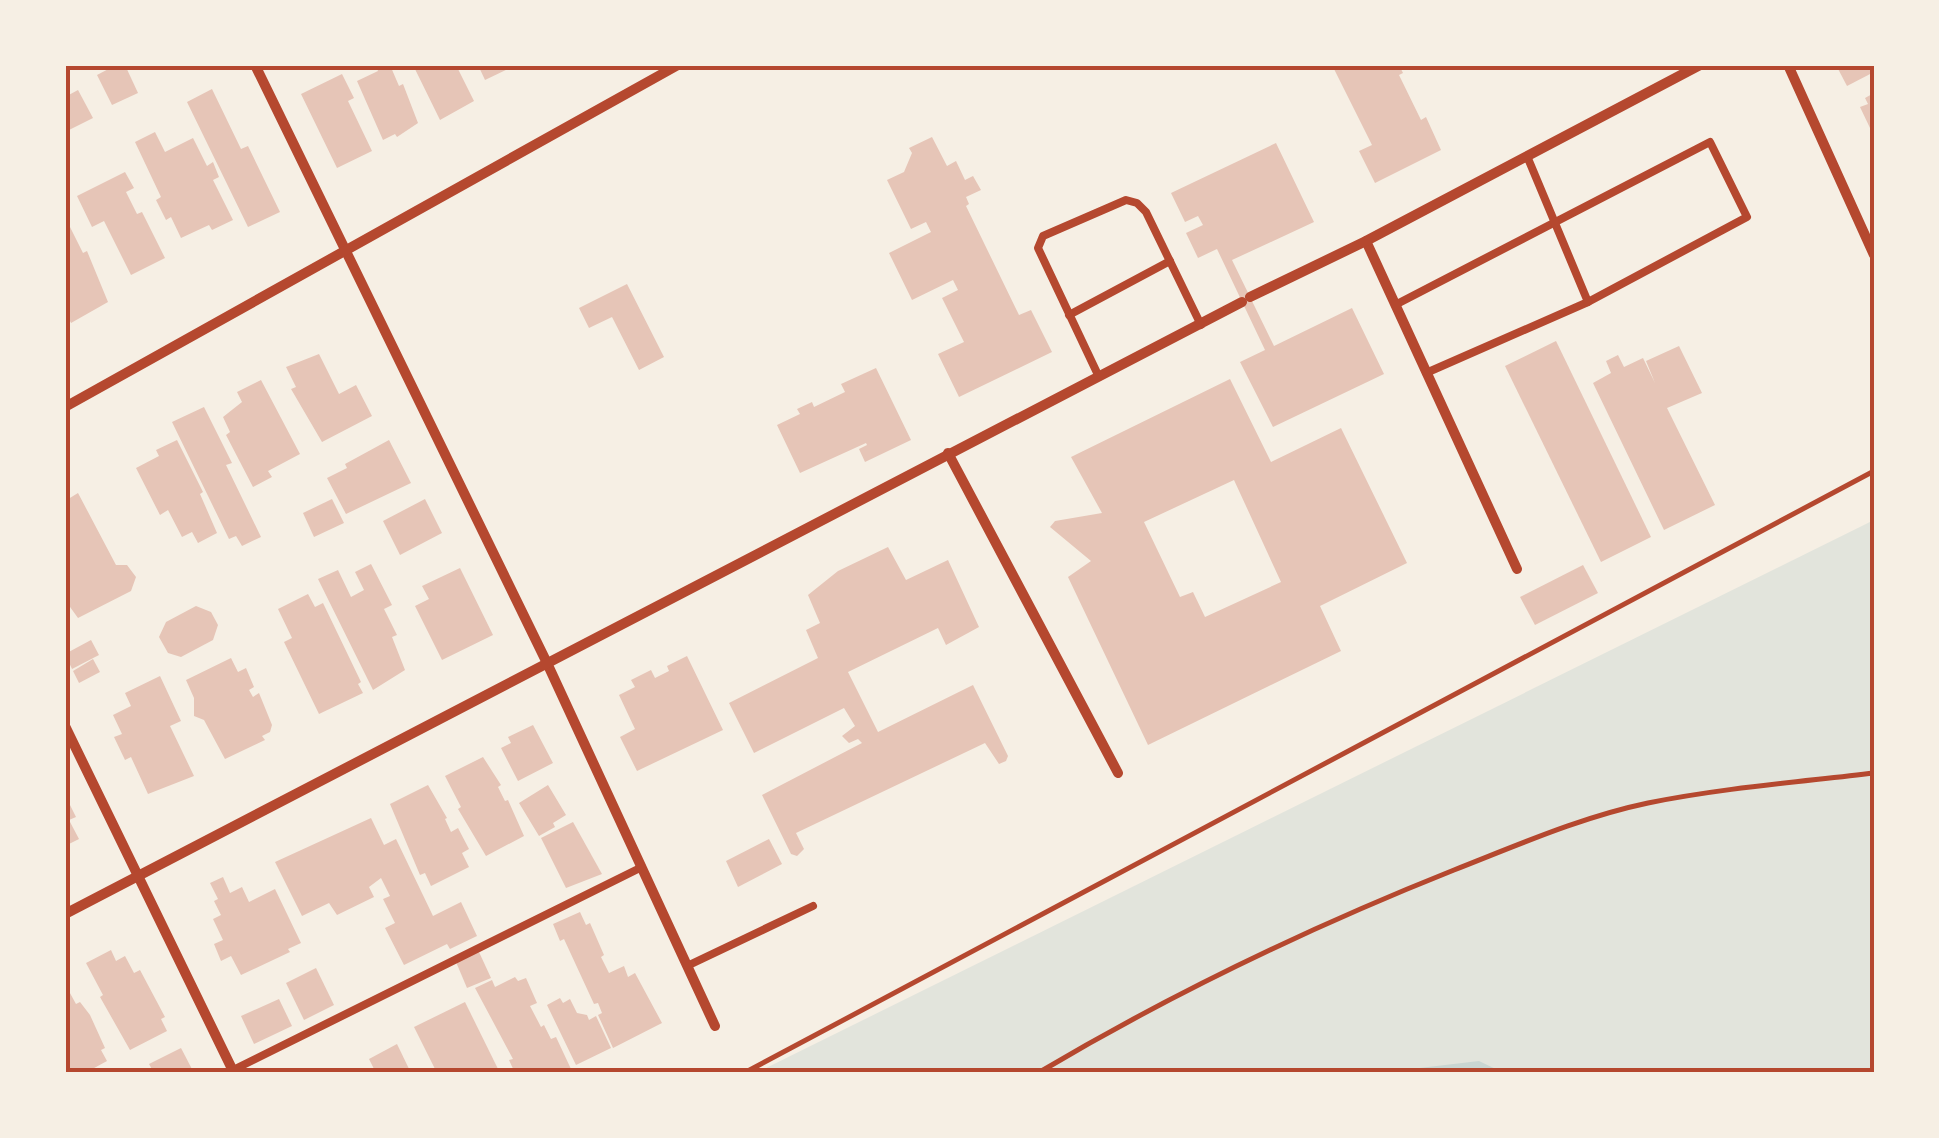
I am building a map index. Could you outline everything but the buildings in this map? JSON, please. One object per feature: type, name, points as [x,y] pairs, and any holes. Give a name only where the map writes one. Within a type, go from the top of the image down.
[{"type":"street","points":[[255,65],[546,663],[715,1026]]},
{"type":"street","points":[[65,406],[678,65]]},
{"type":"street","points":[[65,914],[1700,65]]},
{"type":"street","points":[[1788,65],[1874,255]]},
{"type":"street","points":[[1366,241],[1516,569]]},
{"type":"street","points":[[948,453],[1118,773]]},
{"type":"street","points":[[65,726],[232,1072]]},
{"type":"lane","points":[[1396,305],[1710,142],[1747,218],[1588,302],[1426,373]]},
{"type":"lane","points":[[1527,156],[1588,302]]},
{"type":"lane","points":[[1098,376],[1038,248],[1043,236],[1126,200],[1137,203],[1146,212],[1200,325]]},
{"type":"lane","points":[[1070,315],[1170,260]]},
{"type":"lane","points":[[232,1072],[642,868]]},
{"type":"lane","points":[[687,966],[813,906]]},
{"type":"path","points":[[744,1073],[1874,471]]},
{"type":"path","points":[[1038,1073],[1101,1036],[1333,919],[1560,828],[1647,803],[1874,774]]},
{"type":"shaded area","points":[[1874,520],[1874,1073],[756,1073]]},
{"type":"shaded area","points":[[1479,1061],[1504,1073],[1377,1073]]}]
